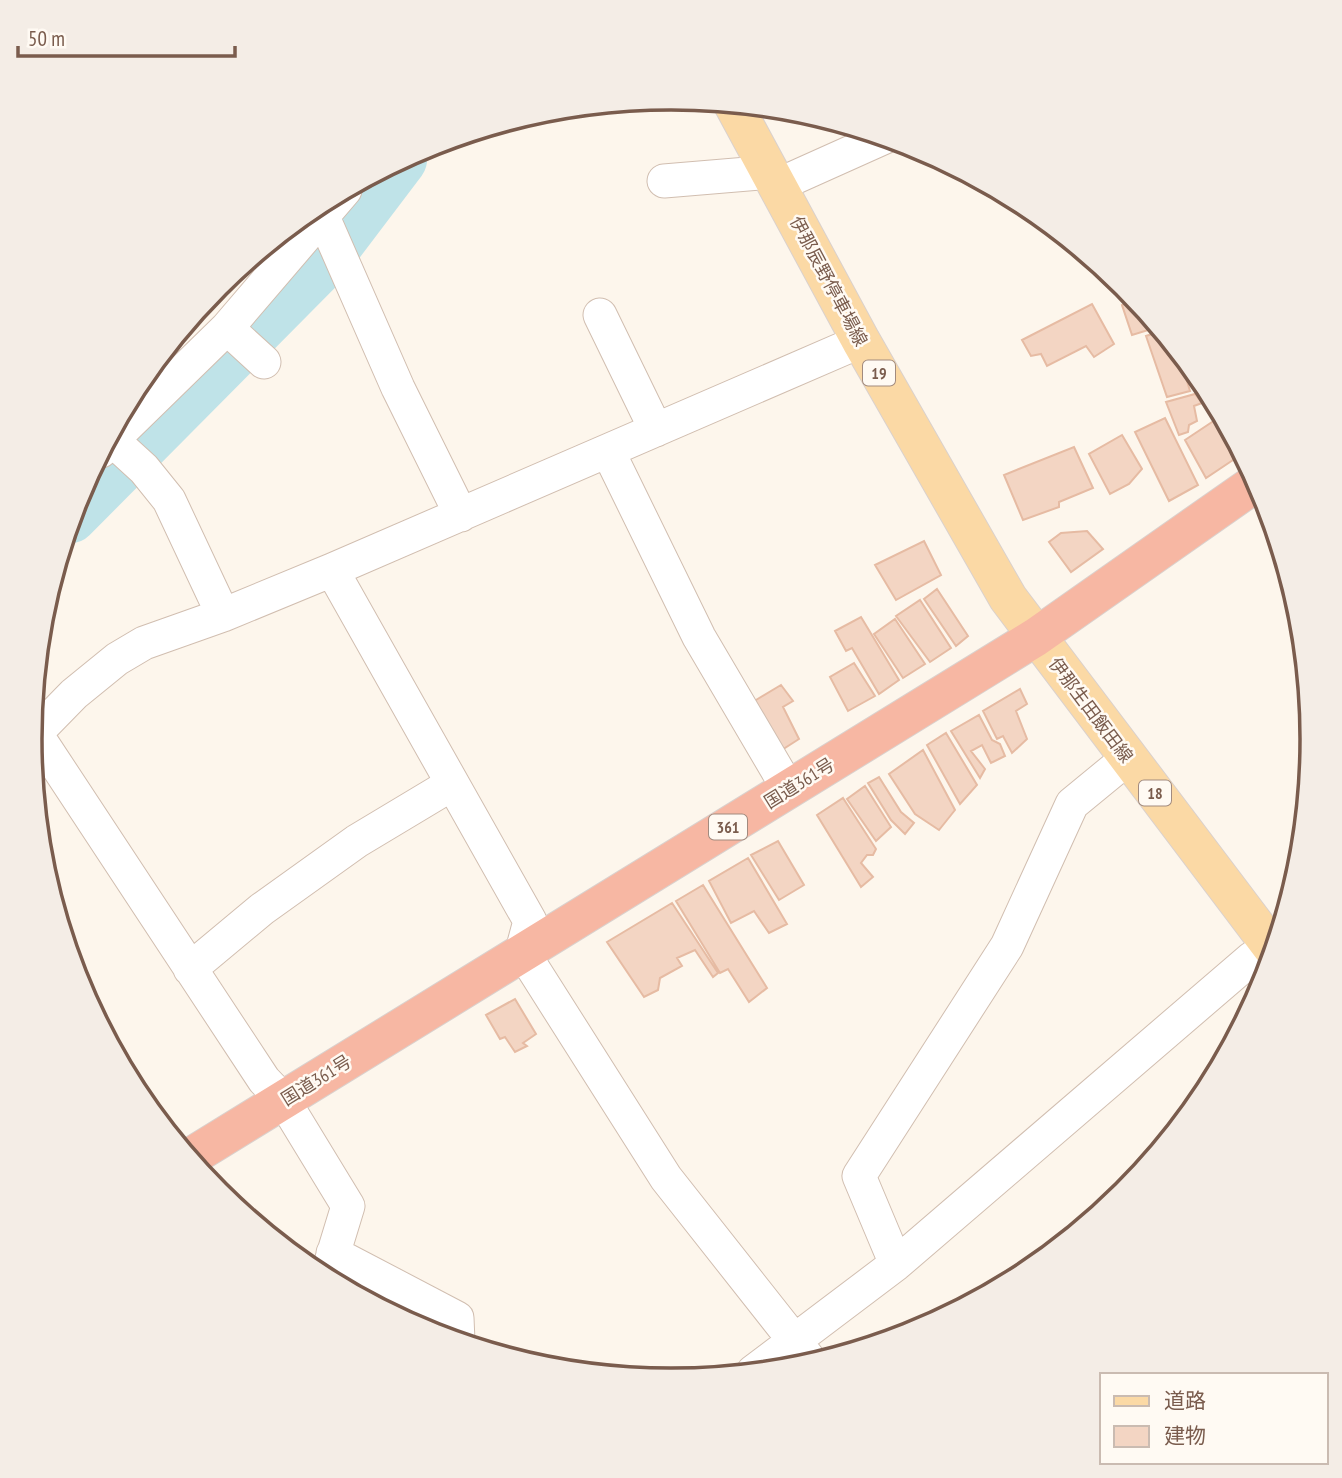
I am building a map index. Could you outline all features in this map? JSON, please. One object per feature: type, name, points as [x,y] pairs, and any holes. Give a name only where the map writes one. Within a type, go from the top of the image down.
[{"type":"highway","name":"国道361号","points":[[197,1153],[1036,637],[1248,489]]},
{"type":"main road","name":"伊那辰野停車場線","points":[[738,114],[861,341],[1008,598],[1036,637]]},
{"type":"main road","name":"伊那生田飯田線","points":[[1036,637],[1268,938]]},
{"type":"street","points":[[664,181],[775,178],[870,142]]},
{"type":"street","points":[[124,427],[227,328],[323,216],[398,388],[461,515]]},
{"type":"street","points":[[600,316],[656,430]]},
{"type":"street","points":[[227,328],[264,362]]},
{"type":"street","points":[[42,726],[74,694],[117,659],[144,643],[223,615],[332,570],[861,341]]},
{"type":"street","points":[[114,447],[144,468],[169,500],[223,615]]},
{"type":"street","points":[[608,452],[699,638],[789,790]]},
{"type":"street","points":[[332,570],[530,922],[522,951],[666,1178],[802,1352],[896,1264],[1251,959],[1263,952]]},
{"type":"street","points":[[42,750],[264,1080],[284,1101],[348,1206],[330,1267]]},
{"type":"street","points":[[896,1264],[859,1177],[1007,946],[1072,804],[1128,758]]},
{"type":"street","points":[[190,969],[262,909],[357,841],[452,785]]},
{"type":"street","points":[[349,1280],[457,1318],[458,1331]]},
{"type":"building","points":[[1092,304],[1114,344],[1094,357],[1086,346],[1047,366],[1041,354],[1031,356],[1022,340]]},
{"type":"building","points":[[1125,304],[1149,330],[1132,335],[1122,305]]},
{"type":"building","points":[[1152,334],[1170,356],[1187,379],[1190,391],[1167,397],[1146,336]]},
{"type":"building","points":[[1195,394],[1202,403],[1194,406],[1197,421],[1189,425],[1188,432],[1179,435],[1166,402]]},
{"type":"building","points":[[1165,418],[1198,485],[1169,501],[1135,432]]},
{"type":"building","points":[[1214,421],[1234,459],[1206,478],[1185,440]]},
{"type":"building","points":[[1122,435],[1142,469],[1129,484],[1110,494],[1089,454]]},
{"type":"building","points":[[1074,447],[1093,488],[1059,502],[1059,507],[1023,520],[1004,475]]},
{"type":"building","points":[[1087,531],[1103,549],[1071,572],[1049,542],[1061,533]]},
{"type":"building","points":[[924,541],[941,575],[896,600],[875,565]]},
{"type":"building","points":[[937,589],[968,636],[956,646],[924,599]]},
{"type":"building","points":[[920,600],[951,648],[930,662],[896,616]]},
{"type":"building","points":[[861,617],[899,680],[879,694],[852,648],[846,651],[835,631]]},
{"type":"building","points":[[895,619],[925,664],[903,678],[874,634]]},
{"type":"building","points":[[854,663],[875,696],[848,711],[830,677]]},
{"type":"building","points":[[781,685],[793,701],[783,707],[799,739],[777,753],[751,703]]},
{"type":"building","points":[[1020,689],[1027,704],[1016,711],[1027,739],[1012,753],[1003,736],[997,739],[983,711]]},
{"type":"building","points":[[979,715],[992,740],[1000,744],[1005,756],[991,763],[982,745],[971,751],[985,769],[980,778],[951,731]]},
{"type":"building","points":[[946,733],[977,785],[960,804],[927,745]]},
{"type":"building","points":[[923,750],[955,810],[939,830],[915,814],[889,774]]},
{"type":"building","points":[[879,777],[901,812],[914,823],[905,834],[891,820],[868,783]]},
{"type":"building","points":[[865,786],[891,827],[876,841],[847,799]]},
{"type":"building","points":[[843,798],[876,849],[873,855],[867,855],[861,863],[873,877],[861,887],[817,815]]},
{"type":"building","points":[[778,841],[804,885],[779,900],[751,855]]},
{"type":"building","points":[[748,858],[787,924],[769,933],[754,911],[731,923],[709,881]]},
{"type":"building","points":[[703,885],[767,988],[749,1002],[728,969],[720,973],[676,901]]},
{"type":"building","points":[[672,903],[718,973],[713,977],[695,950],[677,958],[682,966],[660,978],[658,990],[644,997],[607,942]]},
{"type":"building","points":[[515,999],[536,1034],[523,1043],[527,1046],[515,1052],[505,1037],[500,1039],[486,1015]]},
{"type":"waterway","points":[[90,498],[323,263],[387,178]]}]
